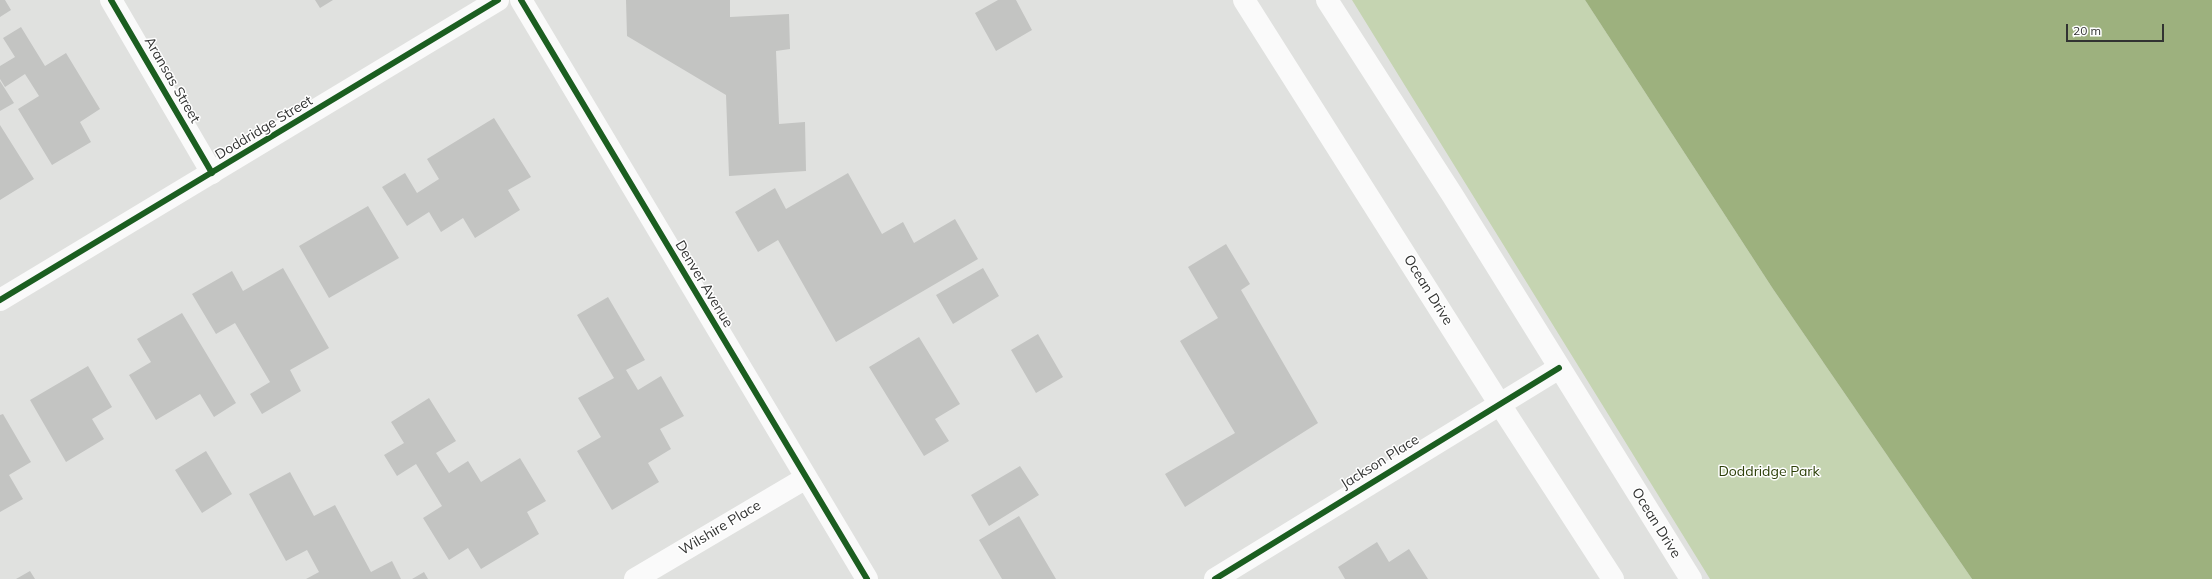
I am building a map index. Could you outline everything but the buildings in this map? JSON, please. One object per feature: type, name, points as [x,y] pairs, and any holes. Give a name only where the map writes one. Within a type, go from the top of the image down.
[{"type":"main road","name":"Aransas Street","points":[[111,0],[212,173]]},
{"type":"main road","name":"Doddridge Street","points":[[0,300],[498,0]]},
{"type":"main road","name":"Denver Avenue","points":[[521,0],[867,579]]},
{"type":"main road","name":"Ocean Drive","points":[[1244,0],[1499,403],[1613,579]]},
{"type":"main road","name":"Ocean Drive","points":[[1327,0],[1453,196],[1691,579]]},
{"type":"main road","name":"Jackson Place","points":[[1215,579],[1499,403],[1559,368]]},
{"type":"main road","name":"Wilshire Place","points":[[635,579],[806,478]]},
{"type":"green space","name":"Doddridge Park","points":[[1352,0],[1585,0],[1773,289],[1972,579],[1710,579]]},
{"type":"shaded area","points":[[1585,0],[2212,0],[2212,579],[1972,579],[1773,289]]},
{"type":"cycle path","points":[[111,0],[212,173]]},
{"type":"cycle path","points":[[0,300],[498,0]]},
{"type":"cycle path","points":[[521,0],[867,579]]},
{"type":"cycle path","points":[[1215,579],[1559,368]]}]
